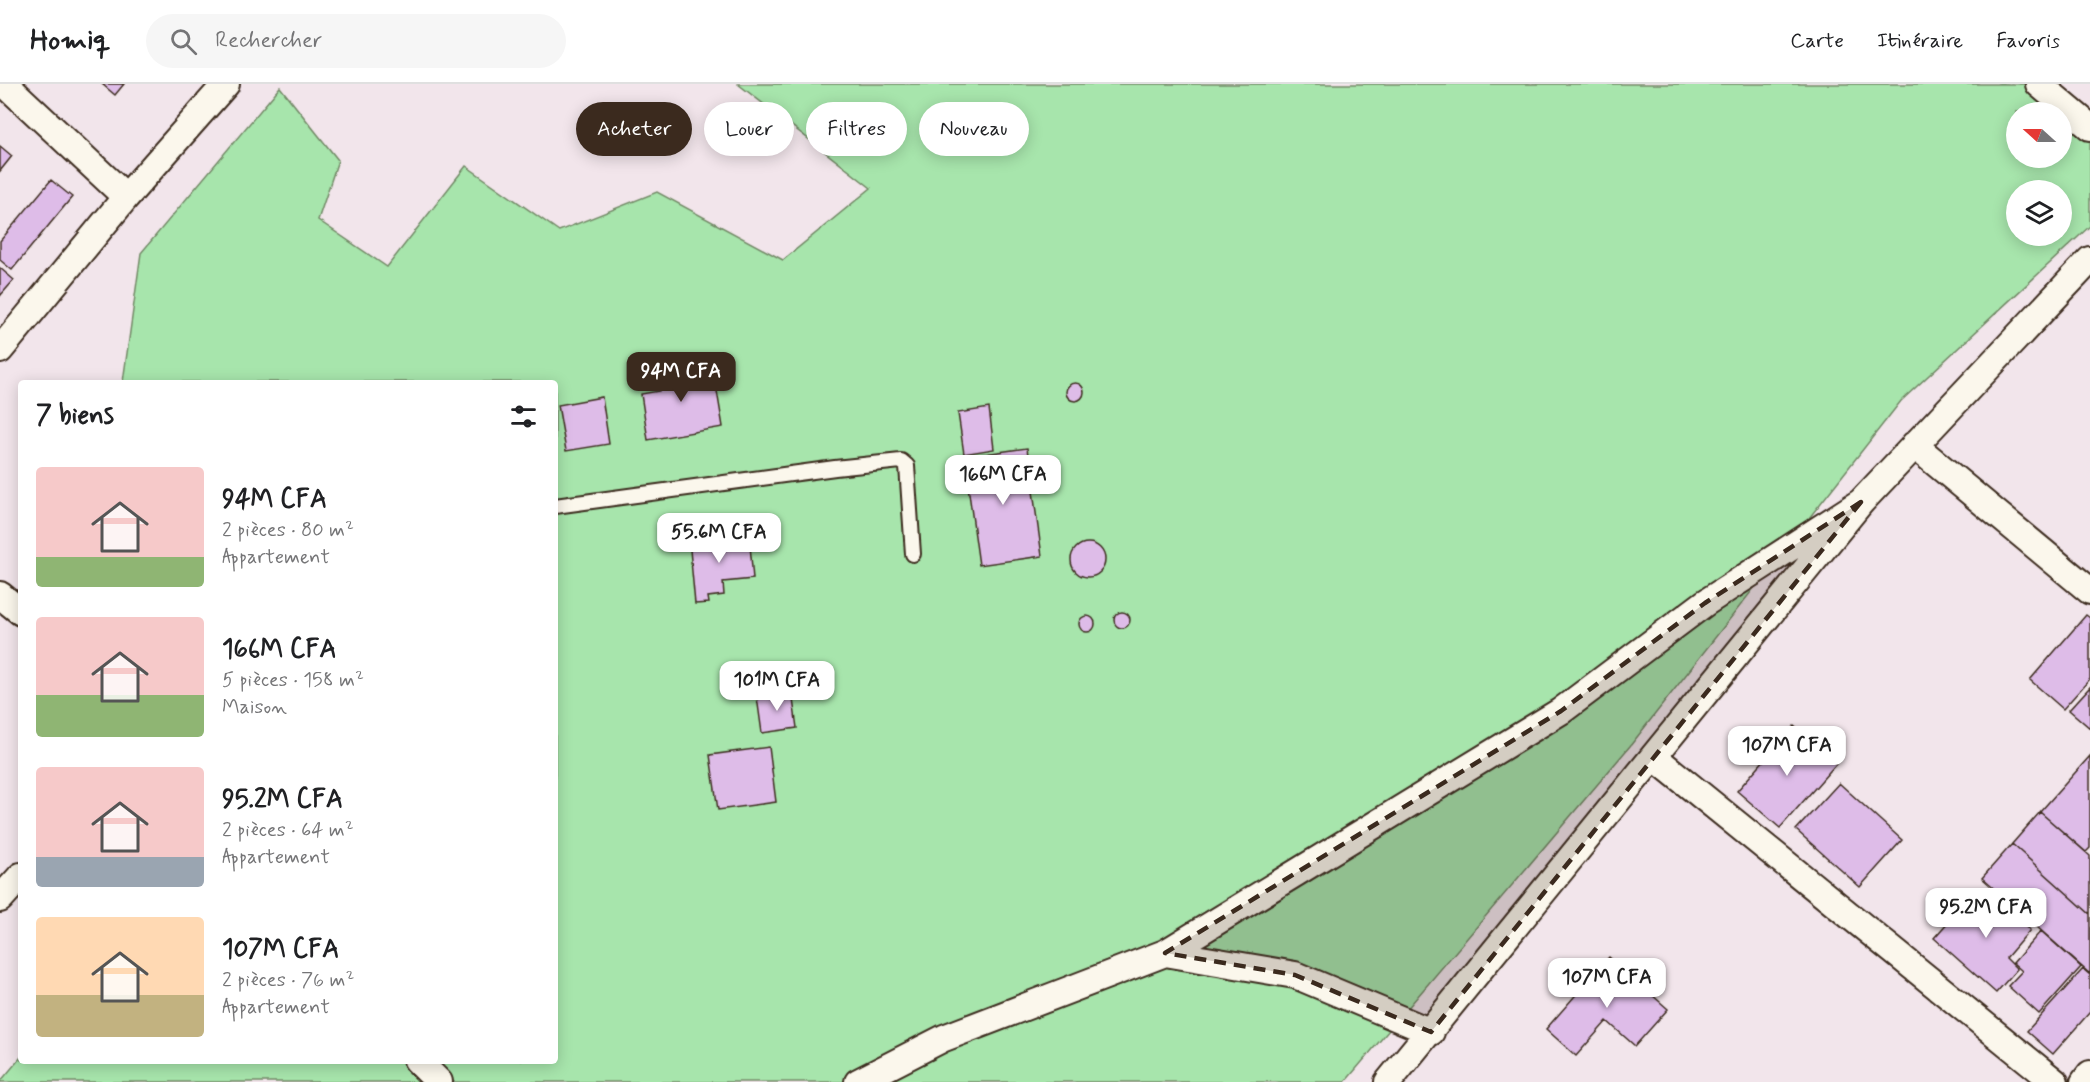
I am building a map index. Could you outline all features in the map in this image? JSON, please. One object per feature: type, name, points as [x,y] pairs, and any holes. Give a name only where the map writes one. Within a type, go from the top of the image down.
[{"type":"street","points":[[5,84],[126,197]]},
{"type":"street","points":[[0,350],[126,197],[226,84]]},
{"type":"street","points":[[2039,84],[2090,127]]},
{"type":"street","points":[[1388,1082],[1861,502],[2090,260]]},
{"type":"street","points":[[1914,446],[2090,591]]},
{"type":"street","points":[[858,1082],[944,1038],[1165,953],[1560,711],[1705,603],[1861,502]]},
{"type":"street","points":[[0,595],[18,610]]},
{"type":"street","points":[[1654,757],[2055,1082]]},
{"type":"street","points":[[0,899],[18,879]]},
{"type":"street","points":[[1165,953],[1295,975],[1431,1032]]},
{"type":"street","points":[[421,1064],[439,1082]]},
{"type":"street","points":[[2084,1082],[2090,1074]]},
{"type":"lane","points":[[558,506],[901,461],[907,466],[913,554]]},
{"type":"highlighted area","points":[[1861,502],[1431,1032],[1295,975],[1165,953],[1561,711],[1705,603]]},
{"type":"green space","points":[[738,84],[2023,84],[2045,102],[2006,102],[2006,168],[2072,168],[2072,125],[2090,141],[2090,226],[2072,243],[2072,180],[2006,180],[2006,246],[2068,246],[1901,401],[1630,746],[1345,1082],[0,1082],[18,1061],[18,1064],[558,1064],[558,380],[123,380],[141,253],[280,87],[338,160],[318,220],[387,267],[466,166],[559,231],[657,192],[783,260],[871,188],[830,156],[907,156],[907,102],[806,102],[806,137],[794,128],[794,102],[761,102]]},
{"type":"building","points":[[102,84],[124,84],[115,95]]},
{"type":"building","points":[[0,146],[12,156],[0,171]]},
{"type":"building","points":[[51,180],[72,197],[12,270],[0,260],[0,241]]},
{"type":"building","points":[[0,268],[14,280],[0,296]]},
{"type":"building","points":[[691,360],[695,383],[715,379],[723,427],[648,440],[641,394],[659,391],[654,366]]},
{"type":"building","points":[[1075,383],[1081,386],[1084,392],[1081,398],[1075,401],[1069,398],[1066,392],[1069,386]]},
{"type":"building","points":[[602,397],[609,444],[566,451],[558,405]]},
{"type":"building","points":[[989,408],[994,449],[964,454],[958,413]]},
{"type":"building","points":[[1027,448],[1042,556],[979,565],[964,457]]},
{"type":"building","points":[[749,534],[753,579],[723,582],[724,595],[708,597],[709,603],[695,604],[689,539]]},
{"type":"building","points":[[1088,543],[1100,548],[1105,560],[1100,572],[1088,577],[1076,572],[1071,560],[1076,548]]},
{"type":"building","points":[[1119,612],[1125,612],[1130,620],[1128,626],[1119,628],[1114,623],[1114,617]]},
{"type":"building","points":[[2086,615],[2090,618],[2090,679],[2063,709],[2030,680]]},
{"type":"building","points":[[1087,616],[1093,618],[1095,624],[1093,630],[1087,632],[1081,630],[1079,624],[1081,618]]},
{"type":"building","points":[[2090,687],[2090,728],[2069,710]]},
{"type":"building","points":[[792,692],[797,728],[762,733],[757,697]]},
{"type":"building","points":[[1794,726],[1836,764],[1780,828],[1737,791]]},
{"type":"building","points":[[769,747],[776,802],[718,810],[710,755]]},
{"type":"building","points":[[2090,756],[2090,848],[2086,852],[2040,812]]},
{"type":"building","points":[[1839,783],[1902,840],[1860,887],[1796,830]]},
{"type":"building","points":[[2040,812],[2090,856],[2090,914],[2012,844]]},
{"type":"building","points":[[2012,844],[2090,914],[2090,974],[1982,878]]},
{"type":"building","points":[[1993,888],[2026,918],[2022,922],[2030,930],[2006,958],[2017,969],[1996,993],[1934,938],[1957,912],[1965,919]]},
{"type":"building","points":[[2041,931],[2081,967],[2039,1014],[2008,986],[2022,971],[2013,963]]},
{"type":"building","points":[[1609,957],[1668,1009],[1635,1046],[1607,1021],[1576,1056],[1546,1029]]},
{"type":"building","points":[[2083,969],[2090,975],[2090,1012],[2053,1054],[2027,1031]]}]
